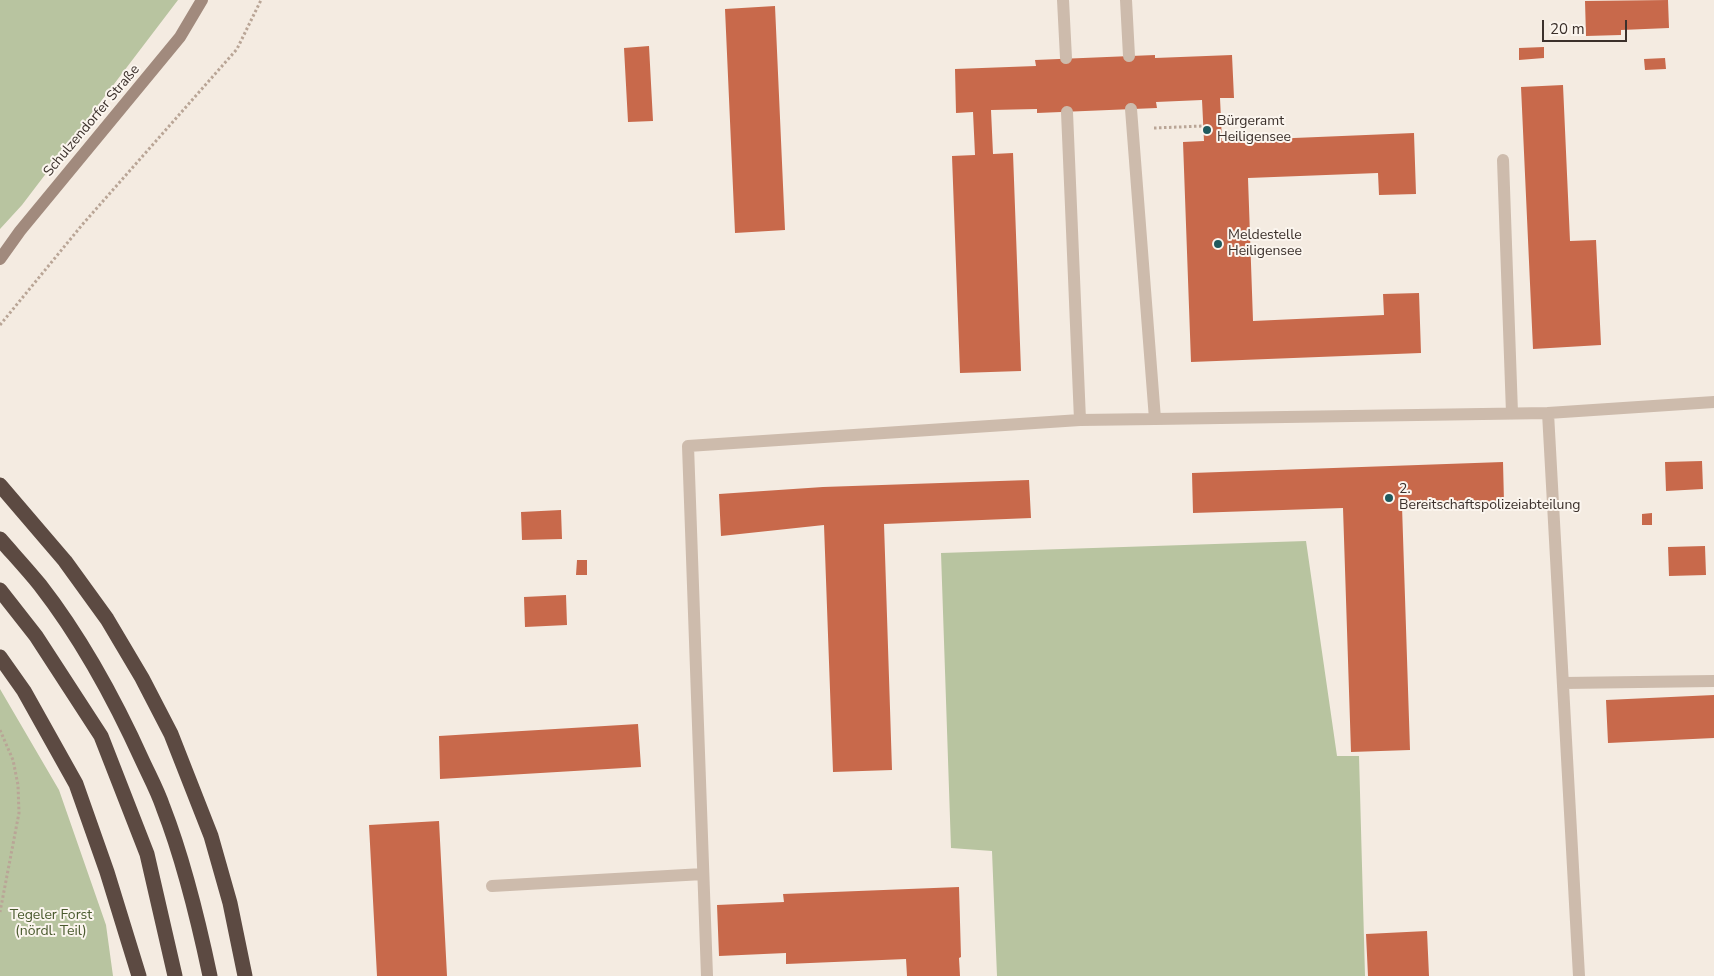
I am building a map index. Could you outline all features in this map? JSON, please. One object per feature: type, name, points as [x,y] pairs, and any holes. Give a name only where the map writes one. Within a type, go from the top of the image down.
[{"type":"highway","points":[[0,485],[65,561],[108,619],[171,734],[211,836],[230,903],[245,976]]},
{"type":"highway","points":[[0,539],[39,585],[57,610],[121,712],[163,806],[179,853],[210,976]]},
{"type":"highway","points":[[0,590],[36,636],[101,736],[147,854],[175,976]]},
{"type":"highway","points":[[0,657],[24,691],[76,784],[107,872],[139,976]]},
{"type":"main road","name":"Schulzendorfer Straße","points":[[0,259],[26,224],[180,38],[202,0]]},
{"type":"lane","points":[[1063,0],[1066,58]]},
{"type":"lane","points":[[1126,0],[1129,56]]},
{"type":"lane","points":[[1131,109],[1155,419]]},
{"type":"lane","points":[[1067,112],[1080,420]]},
{"type":"lane","points":[[1503,160],[1512,413]]},
{"type":"lane","points":[[707,976],[688,446],[1080,420],[1548,412],[1714,402]]},
{"type":"lane","points":[[1548,412],[1579,976]]},
{"type":"lane","points":[[1564,684],[1714,681]]},
{"type":"lane","points":[[492,886],[703,874]]},
{"type":"path","points":[[0,325],[82,225],[237,48],[261,0]]},
{"type":"path","points":[[1150,128],[1203,126]]},
{"type":"path","points":[[0,730],[13,760],[18,786],[19,813],[0,912]]},
{"type":"green space","points":[[0,0],[178,0],[22,205],[0,229]]},
{"type":"green space","points":[[1306,541],[1337,756],[1359,756],[1365,976],[997,976],[992,851],[951,848],[941,553]]},
{"type":"green space","name":"Tegeler Forst (nördl. Teil)","points":[[0,689],[59,790],[106,925],[113,976],[0,976]]},
{"type":"building","points":[[1668,0],[1669,28],[1621,30],[1621,35],[1586,36],[1585,1]]},
{"type":"building","points":[[775,6],[785,230],[735,233],[725,9]]},
{"type":"building","points":[[649,46],[653,121],[628,122],[624,48]]},
{"type":"building","points":[[1544,47],[1544,58],[1519,60],[1519,48]]},
{"type":"building","name":"Meldestelle Heiligensee","points":[[1155,55],[1155,58],[1232,55],[1234,98],[1220,98],[1222,141],[1414,133],[1416,194],[1379,195],[1378,173],[1248,178],[1253,321],[1384,315],[1383,294],[1419,293],[1421,353],[1191,362],[1183,142],[1204,141],[1202,100],[1156,102],[1157,108],[1037,113],[1037,109],[991,110],[993,154],[1013,153],[1021,371],[960,373],[952,156],[975,155],[973,112],[956,113],[955,69],[1036,66],[1035,60]]},
{"type":"building","points":[[1665,58],[1666,69],[1645,70],[1644,59]]},
{"type":"building","points":[[1563,85],[1570,241],[1596,240],[1601,345],[1533,349],[1521,87]]},
{"type":"building","points":[[1702,461],[1703,489],[1666,491],[1665,462]]},
{"type":"building","points":[[1503,462],[1504,502],[1402,506],[1410,750],[1351,752],[1343,508],[1193,513],[1192,473]]},
{"type":"building","points":[[1029,480],[1031,518],[884,524],[892,770],[833,772],[824,525],[721,536],[719,494],[823,487]]},
{"type":"building","points":[[561,510],[562,539],[522,540],[521,512]]},
{"type":"building","points":[[1652,513],[1652,525],[1642,525],[1642,514]]},
{"type":"building","points":[[1705,546],[1706,575],[1669,576],[1668,547]]},
{"type":"building","points":[[577,560],[587,560],[587,575],[576,575]]},
{"type":"building","points":[[566,595],[567,625],[525,627],[524,597]]},
{"type":"building","points":[[1714,695],[1714,738],[1608,743],[1606,700]]},
{"type":"building","points":[[638,724],[641,767],[440,779],[439,736]]},
{"type":"building","points":[[439,821],[447,976],[377,976],[369,825]]},
{"type":"building","points":[[959,887],[960,976],[907,976],[906,959],[786,964],[786,953],[719,956],[717,905],[784,902],[783,894]]},
{"type":"building","points":[[1427,931],[1429,976],[1368,976],[1366,934]]},
{"type":"place","name":"Bürgeramt Heiligensee","points":[[1207,130]]},
{"type":"place","name":"Meldestelle Heiligensee","points":[[1218,244]]},
{"type":"place","name":"2. Bereitschaftspolizeiabteilung","points":[[1389,498]]}]
